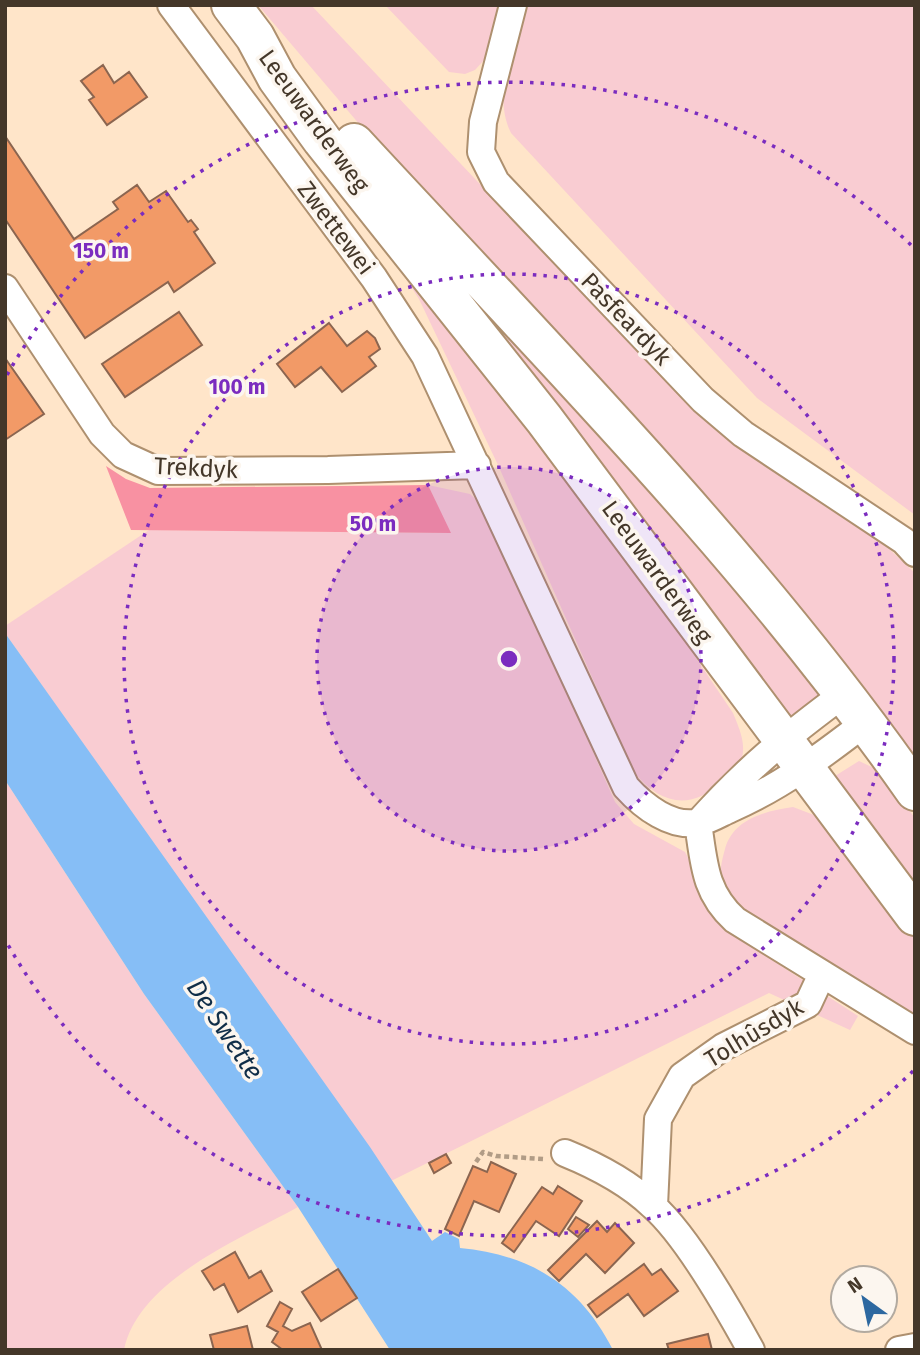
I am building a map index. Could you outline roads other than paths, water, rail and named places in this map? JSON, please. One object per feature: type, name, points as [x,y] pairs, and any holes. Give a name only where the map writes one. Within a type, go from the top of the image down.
[{"type":"main road","points":[[231,5],[255,37]]},
{"type":"main road","name":"Leeuwarderweg","points":[[255,37],[287,65],[347,135],[720,540],[856,708],[915,791]]},
{"type":"main road","name":"Leeuwarderweg","points":[[255,37],[277,78],[322,140],[544,419],[780,740],[915,916]]},
{"type":"street","name":"Zwettewei","points":[[171,5],[403,319],[425,356],[477,465]]},
{"type":"street","name":"Pasfeardyk","points":[[513,5],[483,122],[481,152],[496,182],[703,400],[743,434],[904,541],[915,553]]},
{"type":"street","name":"Trekdyk","points":[[5,288],[102,434],[123,455],[140,465],[158,471],[328,470],[477,465]]},
{"type":"street","points":[[477,465],[625,787],[641,804],[665,818],[698,823],[754,799],[803,770],[856,708]]},
{"type":"street","points":[[698,823],[737,780],[780,740],[856,708]]},
{"type":"street","points":[[698,823],[706,878],[718,904],[741,925],[915,1031]]},
{"type":"street","name":"Tolhûsdyk","points":[[654,1206],[658,1119],[682,1076],[723,1047],[808,1004],[822,974]]},
{"type":"street","points":[[565,1153],[614,1177],[654,1206],[680,1237],[751,1350]]},
{"type":"street","points":[[899,1350],[915,1347]]},
{"type":"water","name":"De Swette","points":[[5,633],[370,1147],[432,1241],[445,1232],[459,1239],[460,1248],[509,1258],[551,1277],[585,1308],[613,1350],[390,1350],[298,1207],[144,994],[5,780]]}]
